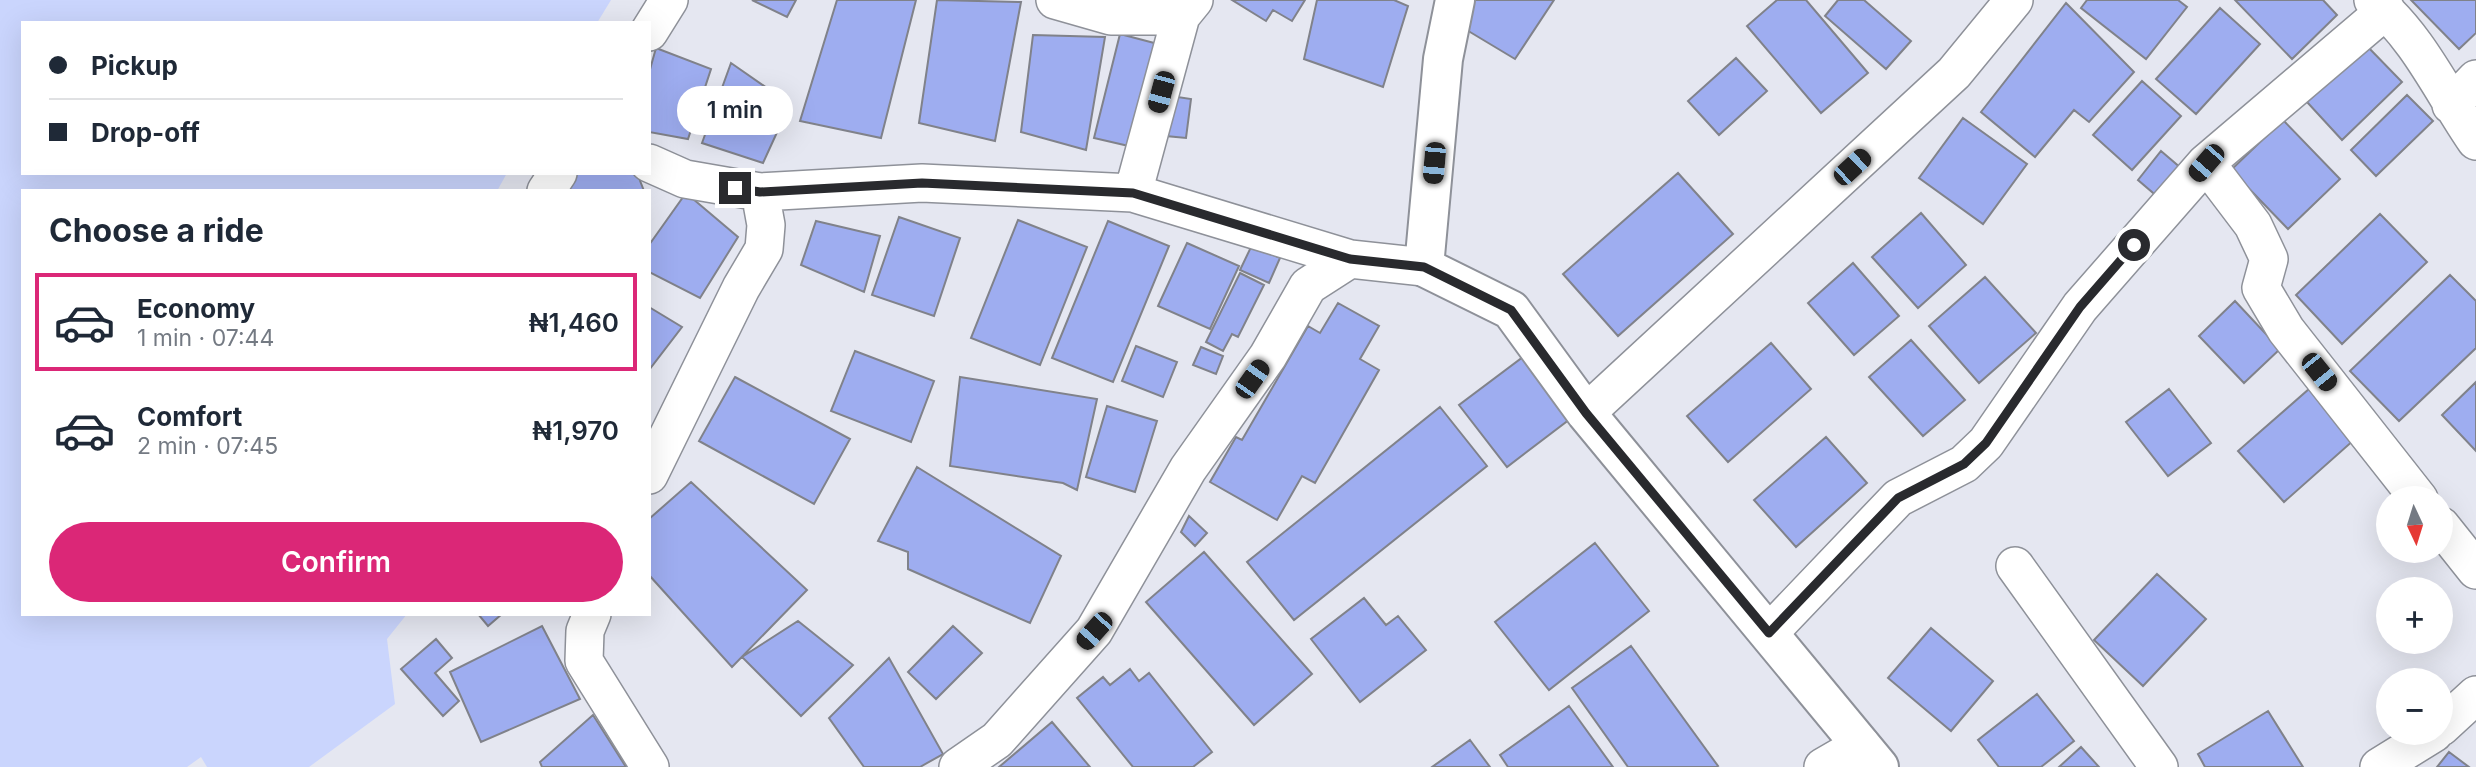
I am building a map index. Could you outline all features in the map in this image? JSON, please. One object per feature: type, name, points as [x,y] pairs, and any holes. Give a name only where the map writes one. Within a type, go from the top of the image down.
[{"type":"street","points":[[651,29],[669,0]]},
{"type":"street","points":[[1055,0],[1111,16],[1188,8],[1133,193]]},
{"type":"street","points":[[1424,267],[1443,59],[1455,0]]},
{"type":"street","points":[[1586,413],[1954,73],[2014,0]]},
{"type":"street","points":[[1769,633],[1898,498],[1964,464],[1986,443],[2080,307],[2206,163],[2380,5],[2413,44],[2476,141]]},
{"type":"street","points":[[2451,105],[2476,79]]},
{"type":"street","points":[[2206,163],[2253,225],[2269,259],[2261,288],[2286,330],[2409,486]]},
{"type":"street","points":[[651,164],[685,179],[760,192],[922,183],[1133,193],[1350,259],[1424,267],[1511,310],[1586,413],[1870,756],[1823,767]]},
{"type":"street","points":[[651,471],[740,288],[764,249],[766,225],[760,192]]},
{"type":"street","points":[[958,767],[998,740],[1094,631],[1188,469],[1268,356],[1308,286],[1350,259]]},
{"type":"street","points":[[2454,542],[2476,570]]},
{"type":"street","points":[[2015,566],[2159,767]]},
{"type":"street","points":[[591,616],[585,631],[584,661],[650,767]]},
{"type":"street","points":[[2453,716],[2476,695]]},
{"type":"street","points":[[2379,767],[2415,745]]},
{"type":"shaded area","points":[[0,0],[611,0],[598,21],[21,21],[21,175],[506,175],[498,189],[21,189],[21,616],[405,616],[387,639],[395,704],[309,767],[207,767],[201,757],[187,767],[0,767]]},
{"type":"building","points":[[752,0],[796,0],[787,17]]},
{"type":"building","points":[[837,0],[916,0],[881,138],[800,121]]},
{"type":"building","points":[[937,0],[1021,2],[995,141],[919,123]]},
{"type":"building","points":[[1232,0],[1305,0],[1292,21],[1273,10],[1266,21]]},
{"type":"building","points":[[1317,0],[1394,0],[1408,6],[1383,87],[1304,59]]},
{"type":"building","points":[[1474,0],[1554,0],[1515,59],[1460,26]]},
{"type":"building","points":[[1777,0],[1806,0],[1868,73],[1821,113],[1747,26]]},
{"type":"building","points":[[1838,0],[1864,0],[1911,41],[1886,69],[1825,16]]},
{"type":"building","points":[[2087,0],[2178,0],[2187,7],[2146,59],[2081,8]]},
{"type":"building","points":[[2235,0],[2323,0],[2337,15],[2292,59]]},
{"type":"building","points":[[2411,0],[2476,0],[2476,33],[2459,49]]},
{"type":"building","points":[[2066,3],[2134,72],[2089,122],[2074,110],[2035,157],[1981,112]]},
{"type":"building","points":[[2220,8],[2260,44],[2196,114],[2156,79]]},
{"type":"building","points":[[1120,34],[1158,44],[1133,147],[1094,138]]},
{"type":"building","points":[[1033,35],[1105,37],[1086,150],[1021,132]]},
{"type":"building","points":[[2366,45],[2402,82],[2342,140],[2307,102]]},
{"type":"building","points":[[656,48],[711,69],[688,139],[651,132],[651,66]]},
{"type":"building","points":[[1736,58],[1767,91],[1719,135],[1688,101]]},
{"type":"building","points":[[731,63],[790,104],[763,163],[702,143]]},
{"type":"building","points":[[2142,81],[2181,116],[2132,170],[2093,135]]},
{"type":"building","points":[[2407,95],[2433,121],[2376,176],[2351,150]]},
{"type":"building","points":[[1171,96],[1191,99],[1186,138],[1166,136]]},
{"type":"building","points":[[1963,118],[2027,164],[1983,224],[1919,178]]},
{"type":"building","points":[[2283,120],[2340,179],[2288,229],[2231,170]]},
{"type":"building","points":[[2161,151],[2182,169],[2159,198],[2138,180]]},
{"type":"building","points":[[1678,173],[1733,234],[1618,336],[1563,274]]},
{"type":"building","points":[[568,175],[638,175],[643,189],[563,189]]},
{"type":"building","points":[[686,193],[738,237],[700,298],[651,273],[651,242]]},
{"type":"building","points":[[1921,213],[1966,265],[1918,308],[1872,257]]},
{"type":"building","points":[[2380,214],[2427,262],[2342,344],[2296,295]]},
{"type":"building","points":[[899,217],[960,238],[934,316],[872,295]]},
{"type":"building","points":[[1018,220],[1087,247],[1040,365],[971,338]]},
{"type":"building","points":[[816,221],[880,236],[864,292],[801,265]]},
{"type":"building","points":[[1108,221],[1169,246],[1113,382],[1052,358]]},
{"type":"building","points":[[1187,243],[1239,266],[1210,329],[1158,306]]},
{"type":"building","points":[[1252,245],[1280,258],[1269,283],[1240,270]]},
{"type":"building","points":[[1853,263],[1899,316],[1854,355],[1808,303]]},
{"type":"building","points":[[1240,273],[1264,285],[1238,337],[1232,334],[1223,351],[1206,342]]},
{"type":"building","points":[[2450,275],[2476,301],[2476,348],[2399,421],[2350,371]]},
{"type":"building","points":[[1985,277],[2036,333],[1979,383],[1929,326]]},
{"type":"building","points":[[2235,301],[2280,349],[2244,383],[2199,336]]},
{"type":"building","points":[[1338,303],[1379,326],[1360,359],[1379,370],[1315,483],[1302,476],[1277,520],[1210,482],[1236,437],[1242,440],[1308,326],[1320,333]]},
{"type":"building","points":[[651,308],[682,327],[651,367]]},
{"type":"building","points":[[1911,340],[1965,400],[1923,436],[1869,377]]},
{"type":"building","points":[[1771,343],[1811,389],[1728,462],[1687,416]]},
{"type":"building","points":[[1136,346],[1177,362],[1163,397],[1122,381]]},
{"type":"building","points":[[1201,347],[1223,356],[1216,374],[1193,365]]},
{"type":"building","points":[[855,351],[934,381],[911,442],[831,411]]},
{"type":"building","points":[[1523,357],[1570,419],[1507,467],[1459,405]]},
{"type":"building","points":[[735,377],[850,439],[814,504],[699,441]]},
{"type":"building","points":[[960,377],[1097,399],[1077,490],[1063,483],[950,466]]},
{"type":"building","points":[[2476,382],[2476,451],[2442,415]]},
{"type":"building","points":[[2169,389],[2211,443],[2168,476],[2126,422]]},
{"type":"building","points":[[2309,389],[2355,439],[2284,502],[2238,451]]},
{"type":"building","points":[[1107,406],[1157,421],[1135,492],[1086,477]]},
{"type":"building","points":[[1440,407],[1487,466],[1294,620],[1247,562]]},
{"type":"building","points":[[1826,437],[1867,483],[1796,547],[1754,500]]},
{"type":"building","points":[[917,467],[1061,556],[1030,623],[908,569],[908,552],[878,541]]},
{"type":"building","points":[[691,482],[807,590],[732,667],[651,577],[651,517]]},
{"type":"building","points":[[1189,516],[1207,533],[1195,546],[1181,532]]},
{"type":"building","points":[[1595,543],[1649,611],[1549,690],[1495,622]]},
{"type":"building","points":[[1204,552],[1312,674],[1254,725],[1146,602]]},
{"type":"building","points":[[2157,574],[2206,619],[2143,686],[2094,640]]},
{"type":"building","points":[[1364,598],[1386,625],[1398,616],[1426,650],[1360,702],[1311,639]]},
{"type":"building","points":[[480,616],[500,616],[488,626]]},
{"type":"building","points":[[798,621],[853,665],[801,716],[742,657]]},
{"type":"building","points":[[542,626],[580,699],[481,742],[450,672]]},
{"type":"building","points":[[953,626],[982,653],[936,699],[908,672]]},
{"type":"building","points":[[1931,628],[1993,681],[1951,731],[1888,678]]},
{"type":"building","points":[[436,639],[452,658],[435,673],[459,701],[443,716],[401,669]]},
{"type":"building","points":[[1631,646],[1718,766],[1628,767],[1572,688]]},
{"type":"building","points":[[889,658],[943,754],[920,767],[864,767],[829,718]]},
{"type":"building","points":[[1130,669],[1139,681],[1149,673],[1212,752],[1193,767],[1133,767],[1077,698],[1103,677],[1110,685]]},
{"type":"building","points":[[2037,694],[2074,741],[2041,767],[1999,767],[1978,740]]},
{"type":"building","points":[[1569,706],[1613,767],[1508,767],[1500,755]]},
{"type":"building","points":[[2268,711],[2303,767],[2205,767],[2198,754]]},
{"type":"building","points":[[593,715],[626,767],[542,767],[540,762]]},
{"type":"building","points":[[1052,722],[1090,767],[999,767]]},
{"type":"building","points":[[1470,740],[1490,767],[1432,767]]},
{"type":"building","points":[[2081,747],[2099,767],[2059,767]]},
{"type":"building","points":[[2449,752],[2469,767],[2437,767]]},
{"type":"route","points":[[735,188],[760,192],[922,183],[1133,193],[1350,259],[1424,267],[1511,310],[1586,413],[1769,633],[1898,498],[1964,464],[1986,443],[2080,307],[2134,245]]}]
